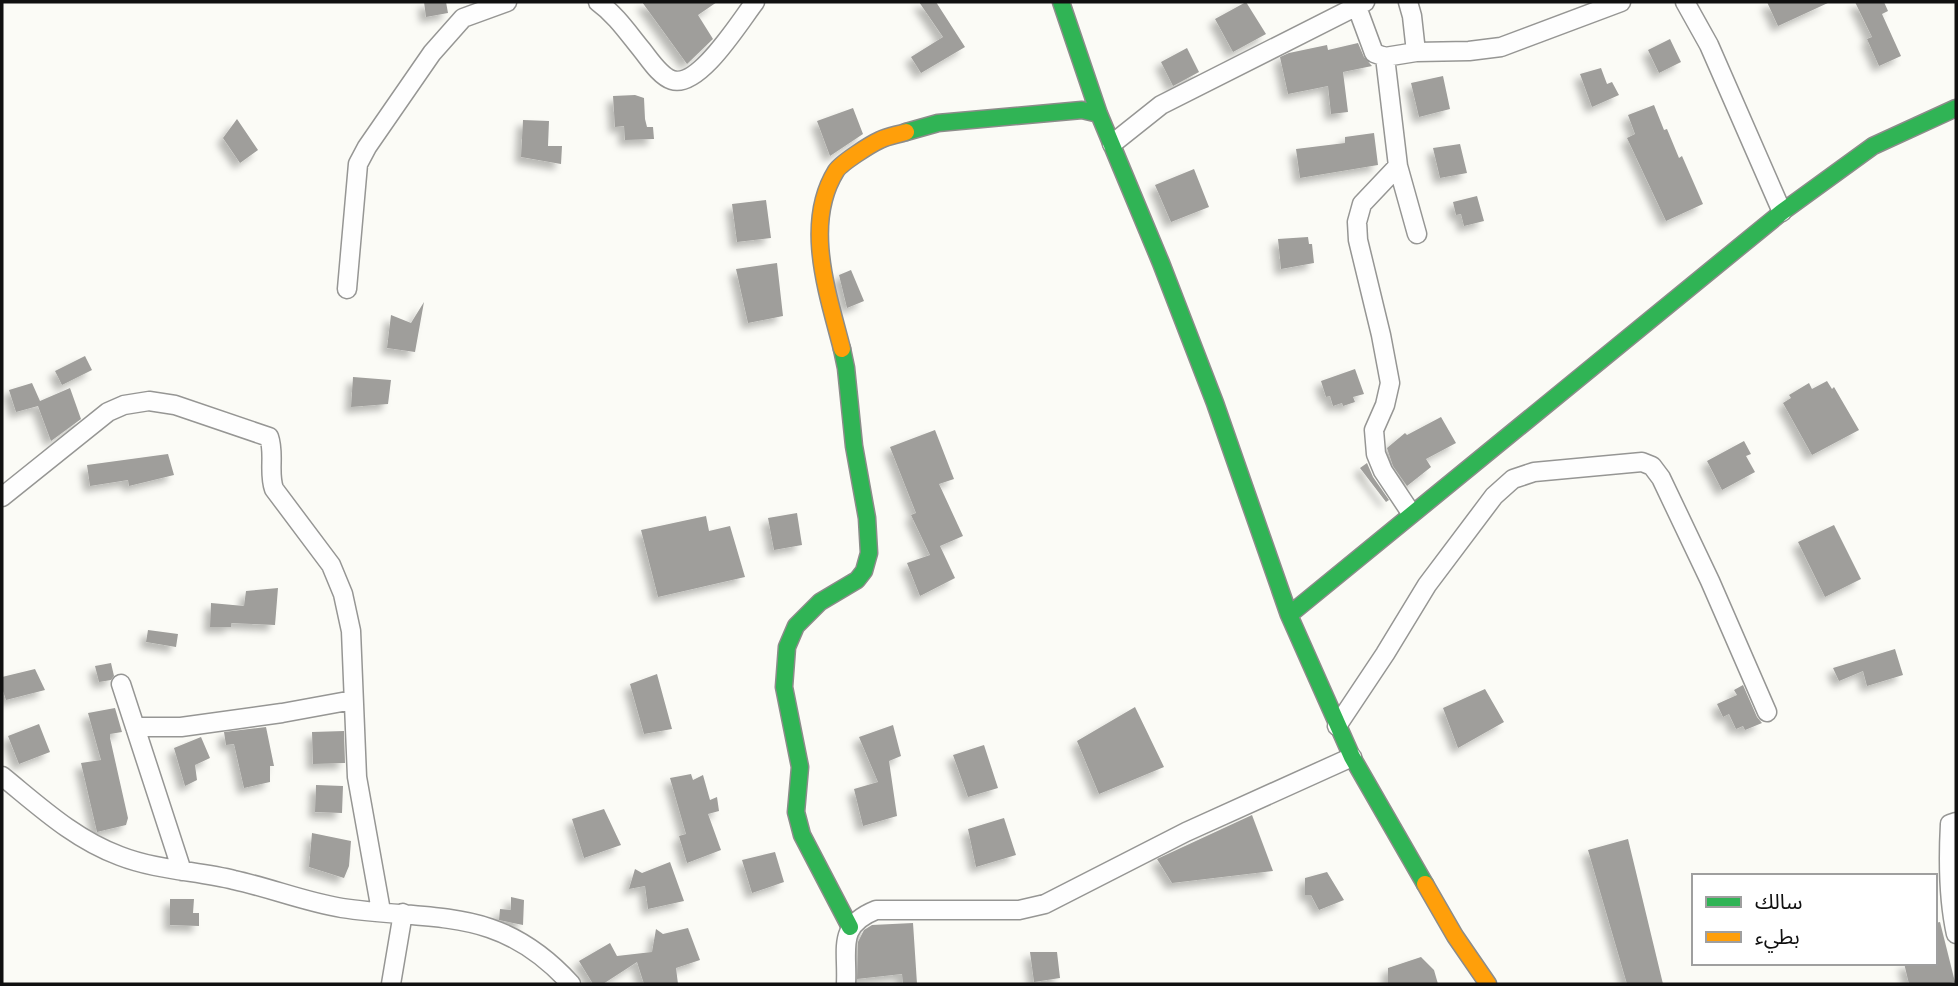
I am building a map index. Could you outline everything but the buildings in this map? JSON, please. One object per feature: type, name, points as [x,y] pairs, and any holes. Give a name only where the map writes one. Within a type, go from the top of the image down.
[{"type":"street","points":[[347,289],[358,164],[366,147],[432,53],[463,18],[507,2]]},
{"type":"street","points":[[598,2],[609,10],[656,68],[671,80],[684,81],[701,71],[755,2]]},
{"type":"street","points":[[1061,2],[1099,114],[1214,402],[1289,615],[1337,726],[1352,757],[1455,936],[1488,984]]},
{"type":"street","points":[[1408,2],[1416,52]]},
{"type":"street","points":[[1112,144],[1161,105],[1361,4],[1374,53],[1385,57],[1416,52],[1469,51],[1501,47],[1621,2]]},
{"type":"street","points":[[1685,2],[1709,45],[1782,212]]},
{"type":"street","points":[[1385,57],[1398,166],[1417,234]]},
{"type":"street","points":[[1289,615],[1782,212],[1874,146],[1956,108]]},
{"type":"street","points":[[850,927],[802,835],[796,812],[800,767],[784,687],[787,647],[796,626],[820,602],[857,580],[864,571],[869,553],[867,518],[854,446],[846,368],[820,246],[823,205],[837,169],[880,140],[907,131],[969,119],[1082,110],[1099,114]]},
{"type":"street","points":[[1398,166],[1362,204],[1357,222],[1358,240],[1390,383],[1385,405],[1374,430],[1376,454],[1383,471],[1411,513]]},
{"type":"street","points":[[2,498],[108,412],[124,405],[149,401],[175,405],[268,437],[272,445],[271,481],[274,489],[331,565],[343,594],[351,631],[357,777],[380,911]]},
{"type":"street","points":[[1337,726],[1427,585],[1494,496],[1513,479],[1534,472],[1642,462],[1653,466],[1661,478],[1710,581],[1767,712]]},
{"type":"street","points":[[121,684],[182,871]]},
{"type":"street","points":[[135,727],[181,727],[353,700]]},
{"type":"street","points":[[846,984],[846,948],[850,927],[860,917],[876,910],[1019,909],[1045,904],[1233,810],[1352,757]]},
{"type":"street","points":[[2,776],[68,830],[122,858],[234,879],[292,898],[343,908],[446,917],[493,928],[526,943],[552,963],[571,984]]},
{"type":"street","points":[[1956,822],[1950,824],[1948,863],[1951,914],[1956,934]]},
{"type":"street","points":[[391,984],[403,913]]},
{"type":"traffic: fast","points":[[1061,2],[1099,114],[1215,403],[1289,615],[1352,757],[1425,884]]},
{"type":"traffic: fast","points":[[1289,615],[1782,212],[1873,146],[1956,108]]},
{"type":"traffic: fast","points":[[906,132],[938,123],[1082,110],[1099,114]]},
{"type":"traffic: fast","points":[[842,349],[854,446],[867,518],[869,553],[864,571],[857,580],[820,602],[796,626],[787,647],[784,687],[800,767],[796,812],[802,835],[850,927]]},
{"type":"traffic: slow","points":[[842,349],[821,259],[821,213],[826,192],[836,171],[863,149],[886,137],[906,132]]},
{"type":"traffic: slow","points":[[1425,884],[1455,936],[1488,984]]}]
